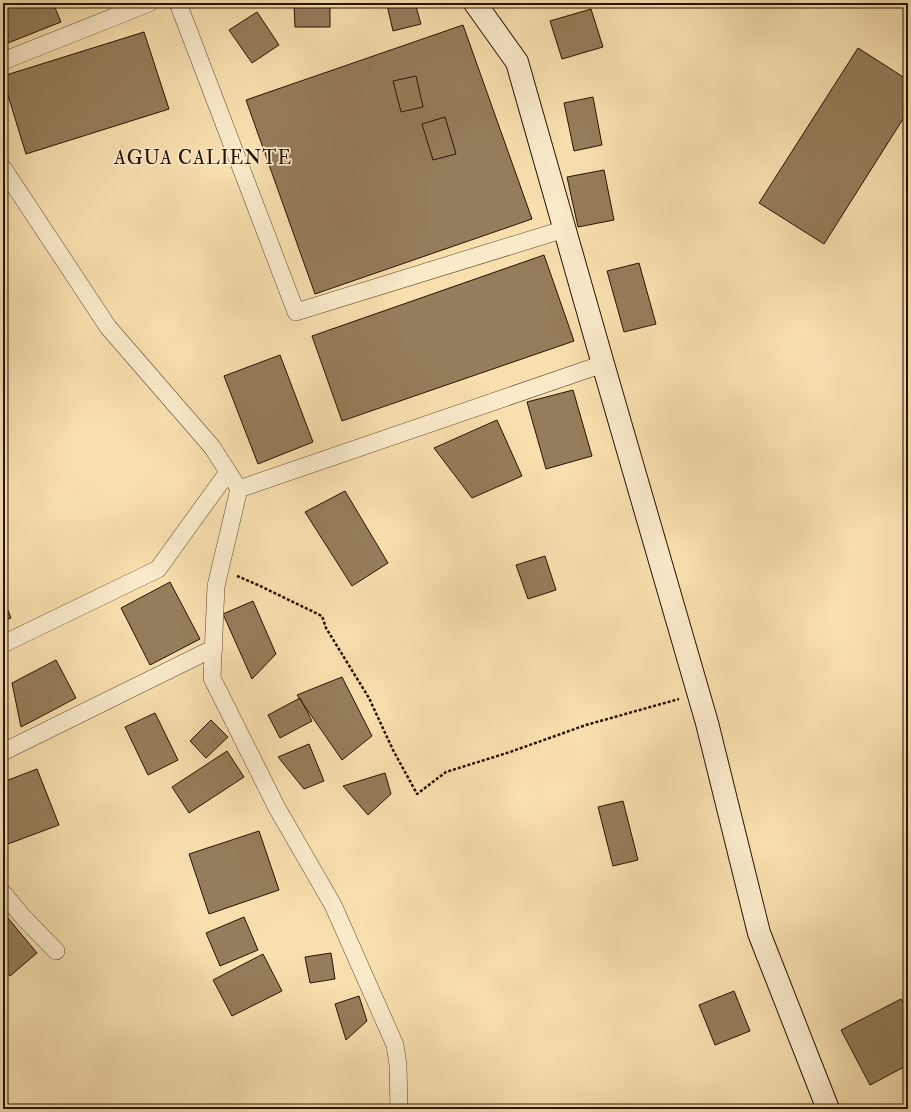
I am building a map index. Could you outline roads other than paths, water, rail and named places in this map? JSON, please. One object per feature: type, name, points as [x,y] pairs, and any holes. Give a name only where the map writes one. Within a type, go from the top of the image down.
[{"type":"street","points":[[3,61],[149,3]]},
{"type":"street","points":[[178,3],[296,312],[565,229]]},
{"type":"street","points":[[475,3],[517,62],[699,694],[759,933],[828,1109]]},
{"type":"street","points":[[3,168],[108,327],[212,447],[239,488],[216,586],[212,678],[277,808],[333,905],[395,1045],[398,1065],[399,1109]]},
{"type":"street","points":[[239,488],[603,364]]},
{"type":"street","points":[[3,644],[158,569],[228,472]]},
{"type":"street","points":[[3,752],[214,648]]},
{"type":"street","points":[[3,894],[56,951]]},
{"type":"district","name":"AGUA CALIENTE","points":[[203,157]]}]
